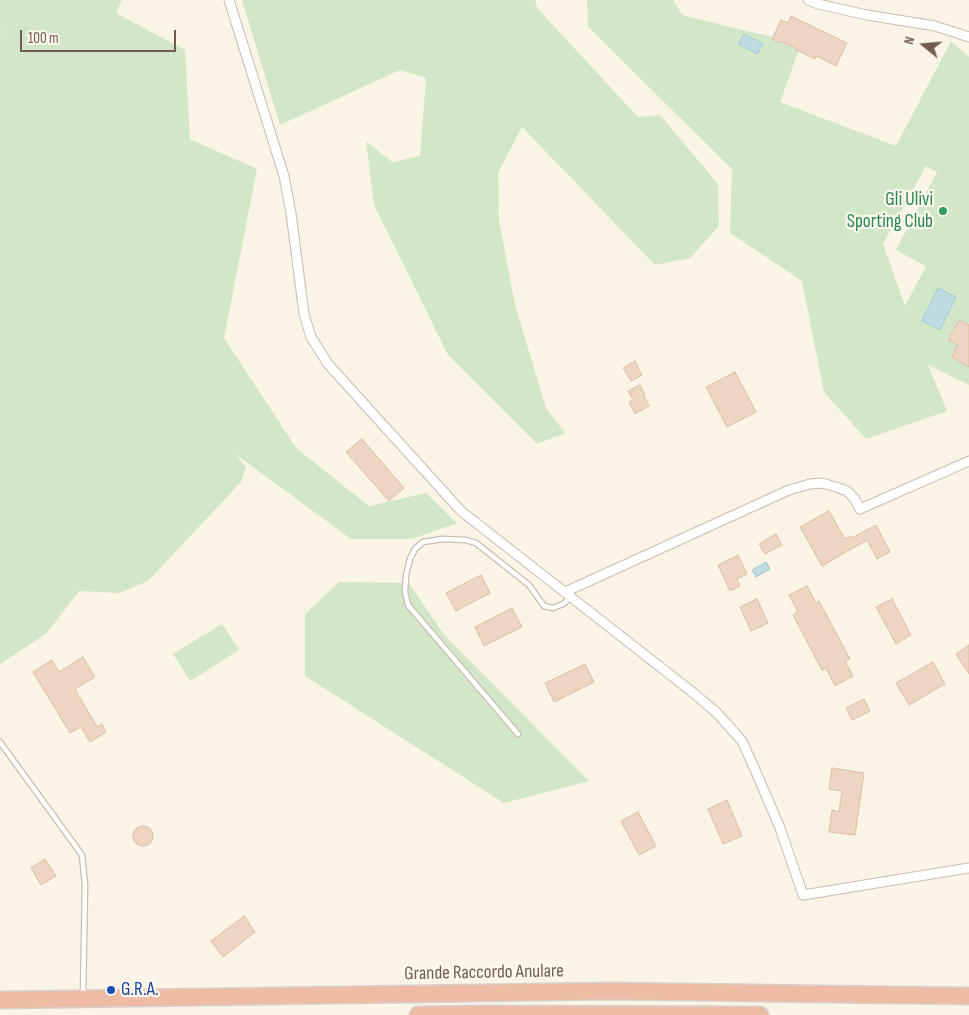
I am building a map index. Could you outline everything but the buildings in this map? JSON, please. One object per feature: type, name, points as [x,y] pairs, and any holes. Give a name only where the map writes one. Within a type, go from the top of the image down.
[{"type":"highway","name":"Grande Raccordo Anulare","points":[[0,1000],[612,992],[969,996]]},
{"type":"highway","points":[[418,1015],[760,1015]]},
{"type":"street","points":[[229,0],[284,176],[291,213],[304,314],[311,337],[328,364],[461,511],[691,691],[717,714],[742,742],[780,828],[803,895],[969,868]]},
{"type":"street","points":[[808,0],[867,15],[935,26],[969,37]]},
{"type":"street","points":[[568,594],[789,490],[810,484],[822,483],[847,491],[854,498],[860,509],[969,461]]},
{"type":"lane","points":[[518,734],[408,605],[405,592],[406,575],[410,559],[415,549],[423,542],[442,539],[466,540],[476,543],[529,585],[544,606],[553,608],[563,604],[568,594]]},
{"type":"lane","points":[[0,742],[82,855],[85,885],[82,1000]]},
{"type":"green space","points":[[0,0],[122,0],[116,13],[185,50],[190,139],[257,169],[224,338],[296,448],[369,506],[426,493],[457,523],[412,539],[351,539],[234,453],[246,467],[241,482],[148,581],[119,593],[79,591],[47,633],[0,664],[0,30],[7,39],[0,29]]},
{"type":"green space","points":[[242,0],[535,0],[538,9],[638,117],[660,115],[718,184],[719,226],[690,258],[655,265],[522,127],[498,173],[499,220],[515,305],[546,408],[565,433],[537,444],[448,355],[374,205],[366,141],[392,162],[420,156],[426,78],[400,70],[280,125]]},
{"type":"green space","points":[[587,0],[673,0],[682,15],[801,44],[780,102],[896,146],[951,41],[969,57],[969,385],[928,365],[947,411],[866,439],[824,392],[802,281],[730,233],[732,169],[588,27]],"holes":[[[926,166],[937,172],[896,250],[926,266],[905,306],[883,244]]]},
{"type":"green space","points":[[339,582],[409,583],[445,636],[589,781],[504,803],[305,676],[305,614]]},
{"type":"green space","points":[[222,624],[239,650],[190,681],[173,654]]},
{"type":"water","points":[[744,34],[763,44],[757,54],[738,44]]},
{"type":"water","points":[[938,288],[956,297],[940,330],[922,321]]},
{"type":"water","points":[[766,562],[770,569],[756,577],[752,570]]},
{"type":"place","name":"Gli Ulivi Sporting Club","points":[[943,211]]},
{"type":"place","name":"G.R.A.","points":[[111,990]]}]
